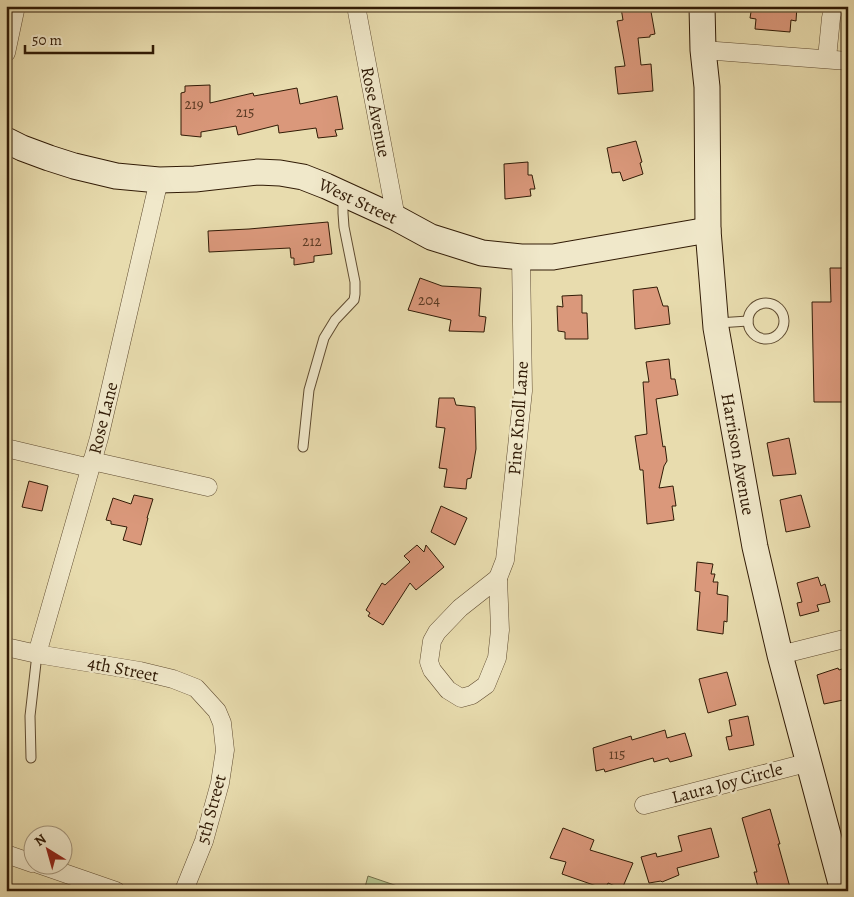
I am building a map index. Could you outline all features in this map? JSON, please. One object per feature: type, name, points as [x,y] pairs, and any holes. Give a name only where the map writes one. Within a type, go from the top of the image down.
[{"type":"main road","name":"Harrison Avenue","points":[[702,6],[703,50],[707,87],[708,230],[715,323],[755,547],[780,655],[844,891]]},
{"type":"main road","name":"West Street","points":[[6,140],[49,158],[116,176],[159,180],[195,179],[258,172],[303,176],[396,218],[432,238],[482,253],[521,257],[553,257],[708,230]]},
{"type":"street","points":[[6,53],[16,6]]},
{"type":"street","name":"Rose Avenue","points":[[356,6],[396,218]]},
{"type":"street","points":[[826,58],[834,6]]},
{"type":"street","points":[[703,50],[848,61]]},
{"type":"street","name":"Rose Lane","points":[[37,654],[99,438],[159,180]]},
{"type":"street","name":"Pine Knoll Lane","points":[[498,578],[460,608],[436,632],[432,640],[429,662],[432,670],[448,690],[461,698],[472,695],[486,685],[497,658],[500,630],[498,578],[505,560],[523,391],[521,257]]},
{"type":"street","points":[[6,448],[208,488]]},
{"type":"street","points":[[780,655],[848,638]]},
{"type":"street","name":"4th Street","points":[[6,647],[37,654],[140,670],[173,679],[196,688],[216,711],[222,723]]},
{"type":"street","name":"5th Street","points":[[183,891],[204,842],[220,783],[225,750],[222,723]]},
{"type":"street","name":"Laura Joy Circle","points":[[644,805],[810,762]]},
{"type":"street","points":[[6,854],[22,860]]},
{"type":"street","points":[[67,874],[116,891]]},
{"type":"lane","points":[[303,446],[308,390],[324,338],[335,320],[354,300],[355,294],[355,282],[342,213],[343,193]]},
{"type":"lane","points":[[767,304],[773,305],[782,313],[783,324],[778,334],[773,338],[767,339],[761,338],[752,332],[748,321],[752,310],[756,306],[767,304]]},
{"type":"lane","points":[[715,323],[748,321]]},
{"type":"lane","points":[[31,758],[30,716],[37,654]]},
{"type":"green space","points":[[368,876],[412,891],[364,891]]},
{"type":"building","points":[[650,6],[655,34],[650,35],[650,37],[638,38],[641,65],[651,64],[653,91],[618,94],[615,67],[625,66],[617,21],[623,20],[621,8]]},
{"type":"building","points":[[752,6],[797,6],[796,21],[791,20],[790,32],[755,29],[756,19],[750,18]]},
{"type":"building","points":[[210,85],[210,103],[253,93],[254,96],[297,88],[300,104],[337,96],[343,129],[335,130],[337,136],[318,138],[316,128],[279,133],[278,125],[238,135],[236,126],[201,132],[201,137],[181,135],[181,93],[185,92],[185,86]]},
{"type":"building","points":[[636,141],[642,162],[640,163],[643,174],[623,181],[620,172],[612,173],[607,148]]},
{"type":"building","points":[[528,162],[528,175],[532,175],[535,189],[530,189],[531,196],[505,199],[504,164]]},
{"type":"building","points":[[328,222],[332,254],[314,256],[314,262],[294,265],[294,258],[291,258],[290,248],[209,252],[208,231]]},
{"type":"building","points":[[830,268],[848,268],[848,402],[814,402],[812,302],[831,302]]},
{"type":"building","points":[[420,278],[442,286],[481,288],[479,316],[486,317],[484,332],[449,331],[451,320],[408,310]]},
{"type":"building","points":[[657,287],[663,306],[668,306],[670,324],[635,329],[633,290]]},
{"type":"building","points":[[582,295],[582,313],[587,313],[588,339],[565,339],[565,332],[558,331],[557,306],[563,307],[562,296]]},
{"type":"building","points":[[669,359],[671,379],[675,379],[678,395],[656,399],[667,461],[659,488],[673,486],[676,506],[672,506],[674,520],[647,524],[643,470],[640,470],[635,436],[647,434],[643,382],[649,382],[646,362]]},
{"type":"building","points":[[439,398],[454,398],[456,405],[475,407],[476,449],[471,478],[467,479],[466,489],[444,487],[447,469],[439,468],[445,428],[436,427]]},
{"type":"building","points":[[789,438],[796,474],[773,476],[767,443]]},
{"type":"building","points":[[29,481],[48,486],[42,511],[22,507]]},
{"type":"building","points":[[134,495],[153,499],[141,545],[123,540],[127,527],[111,524],[111,521],[106,520],[113,498],[131,504]]},
{"type":"building","points":[[801,495],[810,527],[786,532],[780,500]]},
{"type":"building","points":[[441,506],[467,518],[455,545],[431,532]]},
{"type":"building","points":[[417,545],[424,552],[426,545],[444,567],[416,590],[410,583],[383,625],[368,616],[370,613],[366,610],[382,583],[385,585],[410,562],[404,556]]},
{"type":"building","points":[[697,562],[713,564],[711,574],[715,574],[713,582],[718,582],[717,594],[728,596],[727,622],[724,621],[723,634],[697,630],[700,592],[695,591]]},
{"type":"building","points":[[818,577],[821,586],[825,584],[830,602],[817,605],[819,611],[800,616],[797,603],[802,602],[797,583]]},
{"type":"building","points":[[848,667],[848,699],[824,704],[817,675],[838,668],[839,670]]},
{"type":"building","points":[[727,672],[736,705],[708,713],[699,679]]},
{"type":"building","points":[[748,716],[754,745],[729,750],[726,737],[732,736],[729,720]]},
{"type":"building","points":[[665,730],[667,738],[685,733],[692,756],[670,762],[668,758],[654,762],[653,758],[605,772],[604,769],[596,771],[593,748],[631,736],[632,740]]},
{"type":"building","points":[[770,809],[791,891],[759,891],[754,872],[757,872],[742,818]]},
{"type":"building","points":[[563,828],[594,840],[590,850],[633,863],[622,889],[608,883],[605,889],[562,874],[566,862],[550,858]]},
{"type":"building","points":[[711,828],[719,857],[677,868],[679,875],[662,882],[649,883],[641,857],[656,853],[657,857],[682,851],[678,836]]}]
